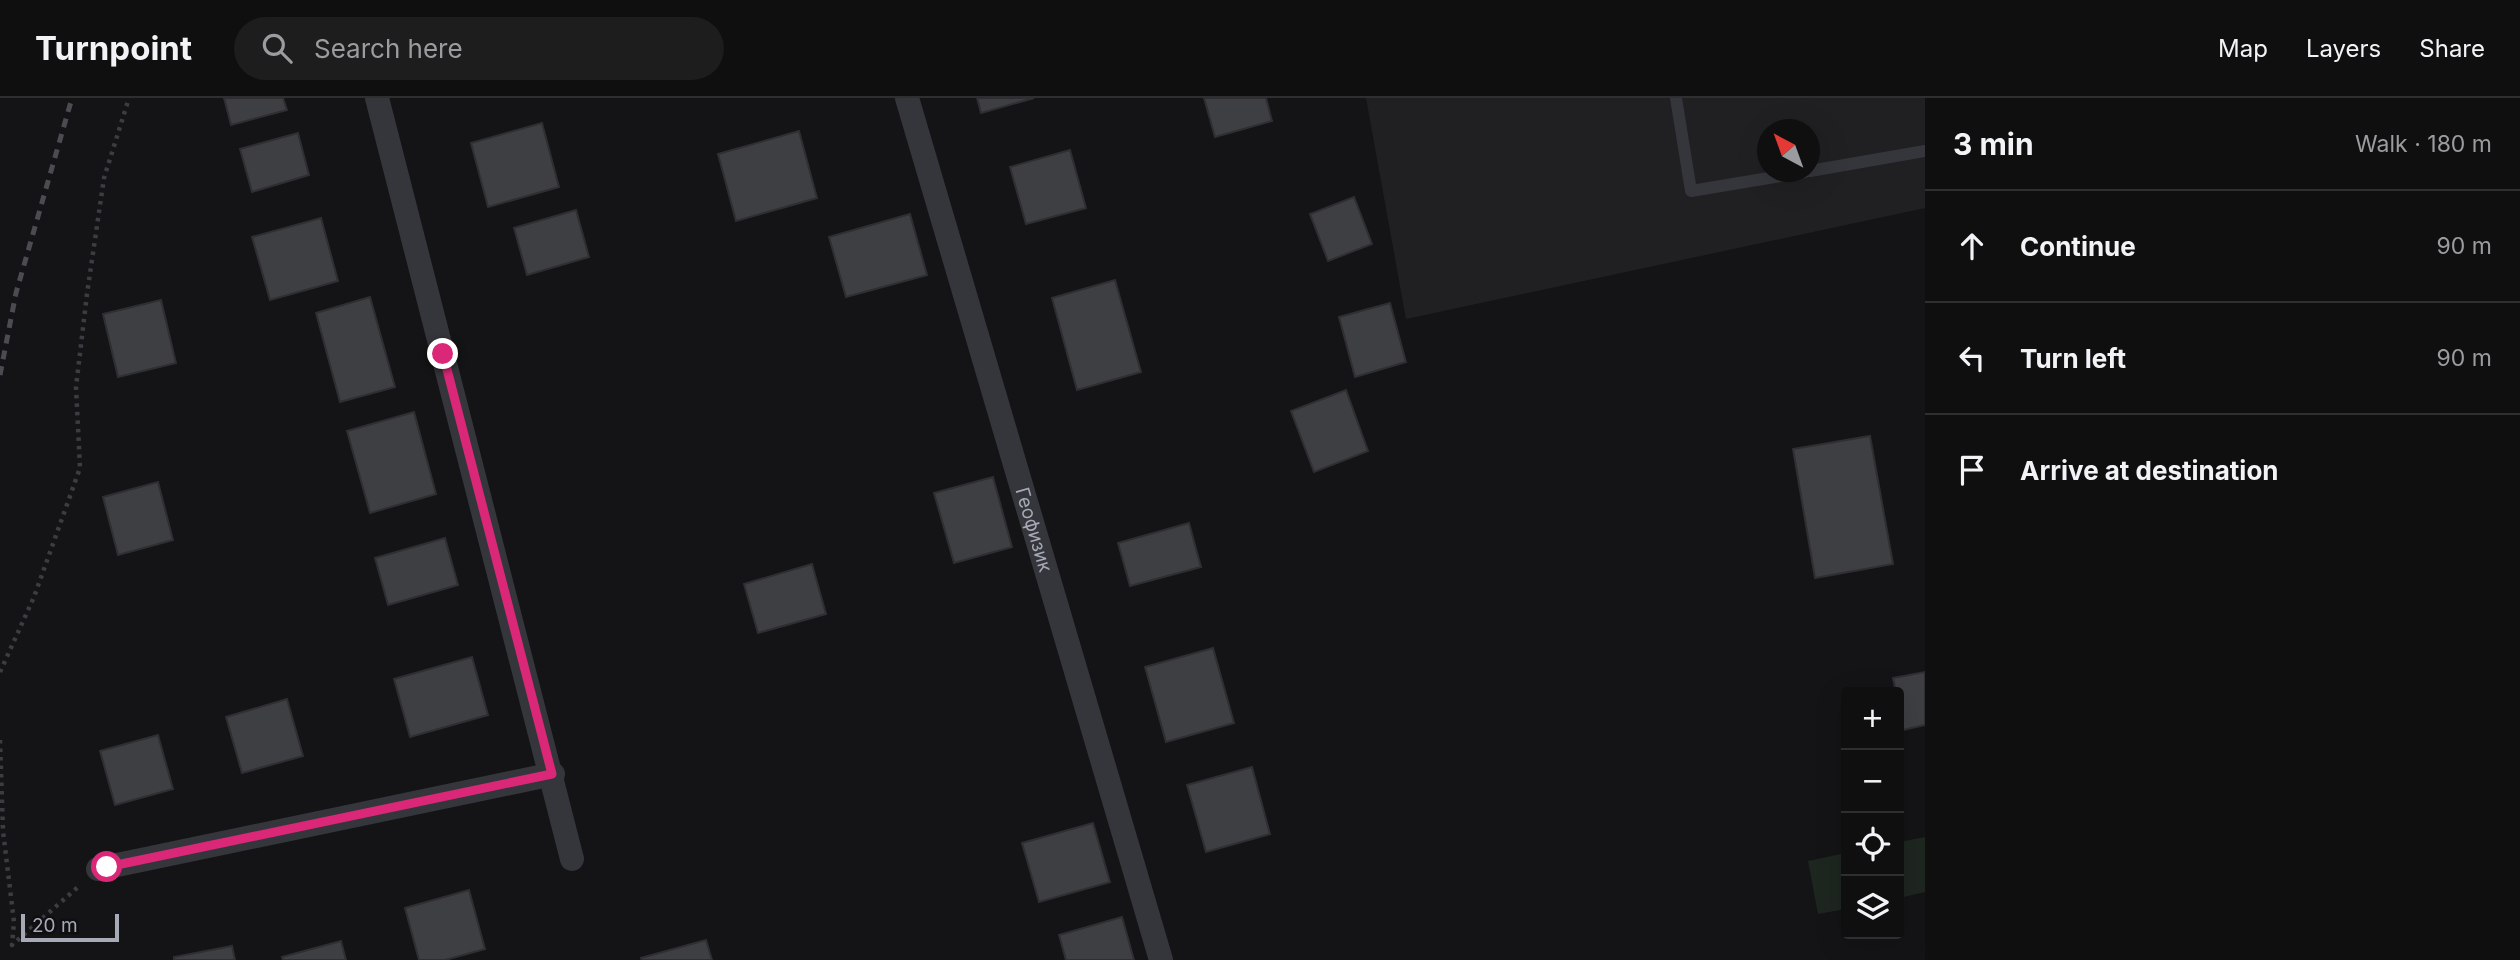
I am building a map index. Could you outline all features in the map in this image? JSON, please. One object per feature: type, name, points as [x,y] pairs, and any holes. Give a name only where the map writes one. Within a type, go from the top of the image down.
[{"type":"street","points":[[377,98],[572,859]]},
{"type":"street","name":"Геофизик","points":[[907,98],[1161,960]]},
{"type":"street","points":[[98,869],[552,774]]},
{"type":"lane","points":[[1676,98],[1691,191],[1757,180]]},
{"type":"lane","points":[[1820,169],[1925,151]]},
{"type":"path","points":[[0,672],[34,597],[80,468],[76,387],[87,294],[104,178],[129,98]]},
{"type":"path","points":[[0,740],[3,831],[14,922],[12,945],[98,869]]},
{"type":"shaded area","points":[[1366,98],[1925,98],[1925,208],[1406,319]]},
{"type":"shaded area","points":[[1925,837],[1925,892],[1904,897],[1904,876],[1904,841]]},
{"type":"shaded area","points":[[1841,854],[1841,910],[1818,914],[1808,861]]},
{"type":"building","points":[[224,98],[283,98],[287,110],[231,125]]},
{"type":"building","points":[[977,98],[1034,98],[981,113]]},
{"type":"building","points":[[1204,98],[1266,98],[1272,121],[1215,137]]},
{"type":"building","points":[[542,123],[559,187],[488,207],[471,143]]},
{"type":"building","points":[[799,131],[817,198],[736,221],[718,154]]},
{"type":"building","points":[[298,133],[309,175],[252,192],[240,149]]},
{"type":"building","points":[[1070,150],[1086,208],[1026,224],[1010,167]]},
{"type":"building","points":[[1354,197],[1372,244],[1328,261],[1310,214]]},
{"type":"building","points":[[576,210],[589,257],[527,275],[514,228]]},
{"type":"building","points":[[910,214],[927,275],[846,297],[829,237]]},
{"type":"building","points":[[321,218],[338,281],[270,300],[252,237]]},
{"type":"building","points":[[1115,280],[1141,372],[1077,390],[1052,298]]},
{"type":"building","points":[[370,297],[395,387],[340,402],[316,313]]},
{"type":"building","points":[[161,300],[176,363],[118,377],[103,314]]},
{"type":"building","points":[[1390,303],[1406,362],[1355,377],[1339,317]]},
{"type":"building","points":[[1346,390],[1368,451],[1314,472],[1291,411]]},
{"type":"building","points":[[414,412],[436,494],[370,513],[347,431]]},
{"type":"building","points":[[1870,436],[1893,564],[1815,578],[1793,449]]},
{"type":"building","points":[[993,477],[1012,547],[954,563],[934,493]]},
{"type":"building","points":[[158,482],[173,540],[118,555],[103,497]]},
{"type":"building","points":[[1189,523],[1201,567],[1130,586],[1118,543]]},
{"type":"building","points":[[445,538],[458,585],[388,605],[375,558]]},
{"type":"building","points":[[812,564],[826,614],[758,633],[744,584]]},
{"type":"building","points":[[1213,648],[1234,723],[1166,742],[1145,667]]},
{"type":"building","points":[[472,657],[488,715],[410,737],[394,679]]},
{"type":"building","points":[[1925,672],[1925,725],[1904,730],[1904,687],[1895,687],[1893,678]]},
{"type":"building","points":[[287,699],[303,756],[242,773],[226,717]]},
{"type":"building","points":[[158,735],[173,789],[115,805],[100,751]]},
{"type":"building","points":[[1252,767],[1270,834],[1206,852],[1187,785]]},
{"type":"building","points":[[1093,823],[1110,882],[1039,902],[1022,843]]},
{"type":"building","points":[[469,890],[485,949],[445,960],[419,960],[405,908]]},
{"type":"building","points":[[1122,917],[1134,960],[1066,960],[1059,935]]},
{"type":"building","points":[[706,940],[712,960],[641,958]]},
{"type":"building","points":[[341,941],[346,960],[283,960],[282,957]]},
{"type":"building","points":[[232,946],[235,960],[174,960],[174,957]]},
{"type":"railway","points":[[0,375],[16,293],[72,98]]},
{"type":"route","points":[[107,867],[552,774],[443,354]]}]
